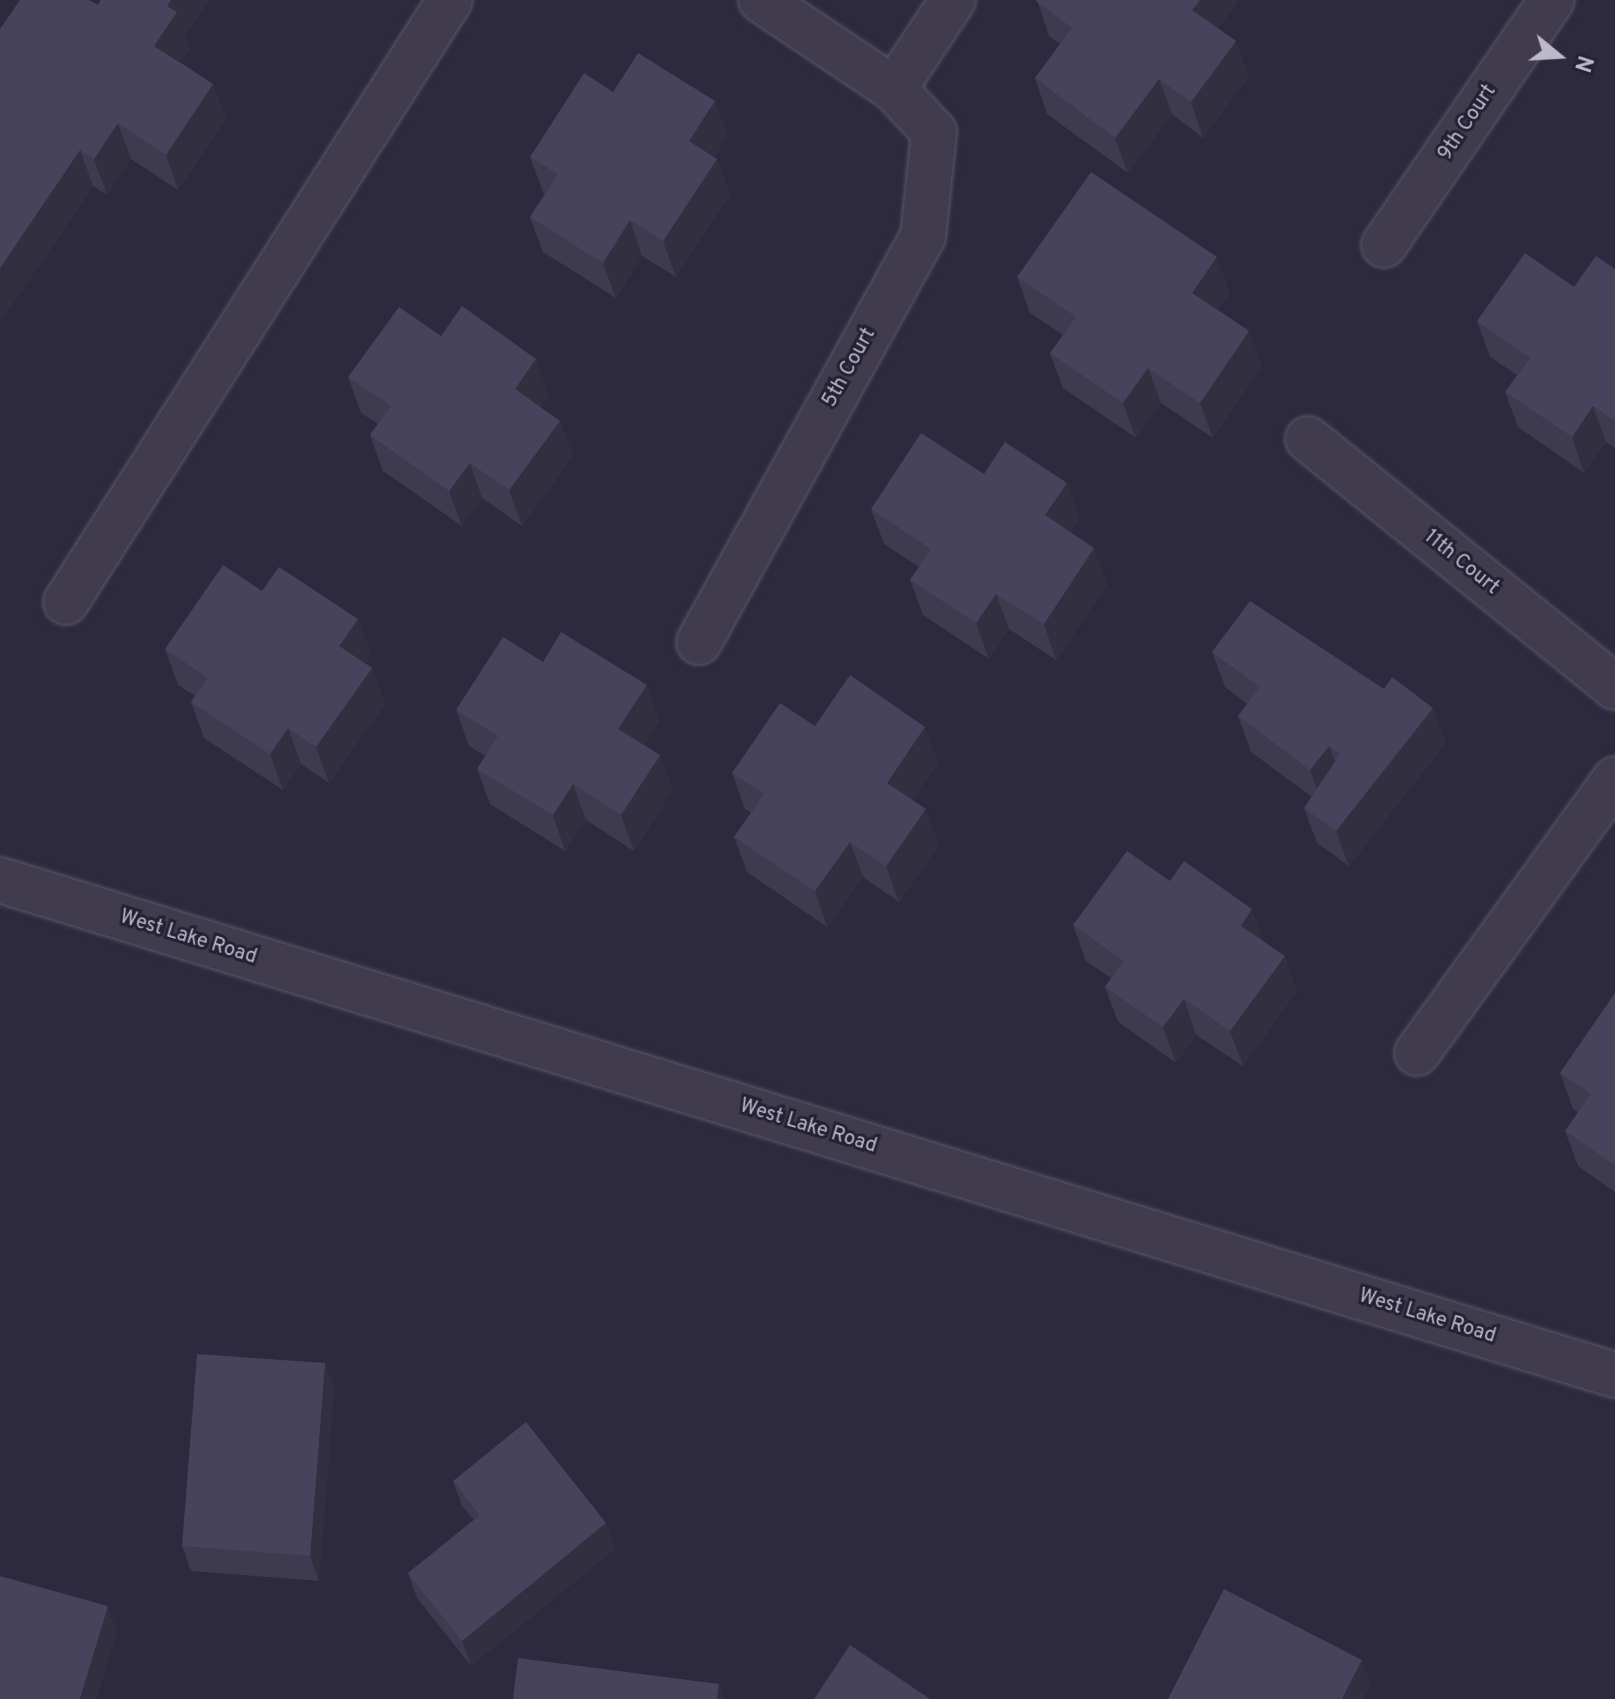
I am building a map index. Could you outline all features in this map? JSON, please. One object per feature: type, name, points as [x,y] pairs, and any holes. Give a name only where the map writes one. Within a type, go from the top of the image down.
[{"type":"street","points":[[66,602],[450,0]]},
{"type":"street","name":"5th Court","points":[[699,642],[923,237],[934,132],[894,89],[761,0]]},
{"type":"street","points":[[894,89],[953,0]]},
{"type":"street","name":"9th Court","points":[[1384,245],[1552,0]]},
{"type":"street","name":"11th Court","points":[[1308,439],[1615,687]]},
{"type":"street","points":[[1417,1053],[1615,779]]},
{"type":"street","name":"West Lake Road","points":[[0,880],[1615,1375]]},
{"type":"building","points":[[20,0],[89,0],[98,5],[101,0],[171,0],[167,6],[177,12],[154,46],[213,84],[166,155],[118,123],[94,159],[80,150],[0,268],[0,29]]},
{"type":"building","points":[[1037,0],[1200,0],[1192,10],[1236,41],[1191,102],[1159,79],[1115,138],[1035,78],[1072,28]]},
{"type":"building","points":[[638,53],[715,101],[689,141],[717,159],[663,241],[630,220],[603,263],[530,217],[558,174],[530,157],[584,73],[613,92]]},
{"type":"building","points":[[1091,172],[1217,257],[1192,293],[1249,331],[1200,403],[1148,368],[1123,403],[1050,353],[1076,317],[1017,277]]},
{"type":"building","points":[[1525,253],[1574,287],[1596,256],[1615,269],[1615,421],[1593,406],[1572,437],[1505,392],[1530,358],[1477,321]]},
{"type":"building","points":[[462,306],[536,359],[515,389],[560,421],[509,490],[470,463],[449,491],[370,435],[391,406],[348,377],[399,307],[441,336]]},
{"type":"building","points":[[921,433],[984,474],[1005,442],[1067,483],[1045,515],[1094,548],[1044,624],[996,594],[976,623],[910,580],[931,549],[871,509]]},
{"type":"building","points":[[223,565],[262,591],[279,567],[358,619],[339,646],[372,668],[316,747],[288,728],[270,754],[191,702],[208,678],[165,649]]},
{"type":"building","points":[[1250,601],[1384,689],[1392,677],[1433,708],[1336,831],[1304,808],[1340,754],[1329,746],[1310,770],[1238,716],[1260,687],[1212,652]]},
{"type":"building","points":[[561,632],[647,685],[618,729],[660,755],[621,815],[573,784],[553,815],[477,769],[498,736],[456,710],[503,637],[543,662]]},
{"type":"building","points":[[850,675],[925,727],[887,783],[926,809],[886,866],[850,842],[815,891],[734,837],[764,794],[732,773],[780,703],[815,726]]},
{"type":"building","points":[[1127,851],[1170,881],[1184,861],[1252,909],[1241,926],[1285,956],[1230,1031],[1184,999],[1163,1027],[1105,987],[1124,961],[1073,925]]},
{"type":"building","points":[[1615,993],[1615,1165],[1565,1131],[1591,1094],[1560,1073]]},
{"type":"building","points":[[197,1354],[325,1363],[310,1556],[182,1546]]},
{"type":"building","points":[[526,1422],[606,1523],[462,1641],[408,1573],[480,1515],[453,1481]]},
{"type":"building","points":[[0,1576],[108,1606],[80,1699],[0,1699]]},
{"type":"building","points":[[1224,1589],[1362,1660],[1342,1699],[1168,1699]]},
{"type":"building","points":[[850,1645],[930,1699],[814,1699]]},
{"type":"building","points":[[518,1658],[719,1684],[717,1699],[513,1699]]}]
